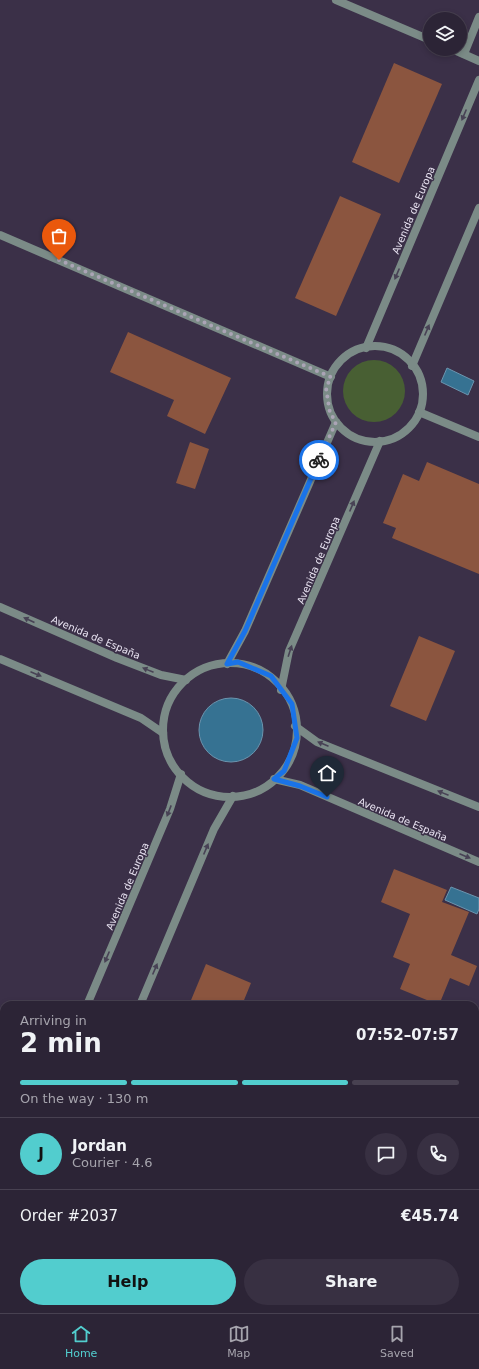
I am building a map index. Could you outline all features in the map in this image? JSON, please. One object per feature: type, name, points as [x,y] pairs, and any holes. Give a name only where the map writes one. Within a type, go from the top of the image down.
[{"type":"street","points":[[336,0],[423,37]]},
{"type":"street","points":[[467,47],[479,17]]},
{"type":"street","points":[[467,55],[479,61]]},
{"type":"street","name":"Avenida de Europa","points":[[366,348],[479,80]]},
{"type":"street","points":[[412,366],[479,208]]},
{"type":"street","points":[[0,235],[331,377]]},
{"type":"street","points":[[380,346],[404,355],[412,366],[420,375],[423,400],[414,424],[394,439],[369,443],[345,433],[330,413],[326,388],[336,365],[356,349],[380,346]]},
{"type":"street","points":[[419,412],[479,437]]},
{"type":"street","points":[[227,664],[245,631],[336,422]]},
{"type":"street","name":"Avenida de Europa","points":[[281,690],[289,651],[380,441]]},
{"type":"street","name":"Avenida de España","points":[[0,607],[161,676],[186,680]]},
{"type":"street","points":[[0,659],[141,718],[163,733]]},
{"type":"street","points":[[238,662],[271,676],[292,704],[297,738],[284,771],[274,779],[256,793],[221,798],[189,784],[167,757],[162,722],[175,689],[203,667],[227,664],[238,662]]},
{"type":"street","points":[[295,726],[317,742],[479,808]]},
{"type":"street","name":"Avenida de Europa","points":[[89,1001],[170,809],[181,774]]},
{"type":"street","name":"Avenida de España","points":[[274,779],[300,786],[479,862]]},
{"type":"street","points":[[142,1001],[214,829],[233,796]]},
{"type":"green space","points":[[368,360],[380,360],[396,369],[403,379],[405,391],[403,403],[396,413],[380,422],[368,422],[357,417],[348,408],[343,397],[343,385],[348,374],[357,365]]},
{"type":"water","points":[[447,368],[474,381],[468,395],[441,382]]},
{"type":"water","points":[[231,698],[243,700],[254,707],[261,718],[263,730],[261,742],[254,753],[243,760],[231,762],[219,760],[208,753],[201,742],[199,730],[201,718],[208,707],[219,700]]},
{"type":"water","points":[[451,887],[479,898],[479,909],[477,914],[445,900]]},
{"type":"building","points":[[394,63],[442,84],[399,183],[352,162]]},
{"type":"building","points":[[340,196],[381,214],[336,316],[295,298]]},
{"type":"building","points":[[128,332],[231,378],[205,434],[167,416],[174,400],[110,372]]},
{"type":"building","points":[[190,442],[209,449],[195,489],[176,483]]},
{"type":"building","points":[[427,462],[479,484],[479,574],[392,538],[396,528],[383,523],[403,474],[419,481]]},
{"type":"building","points":[[419,636],[455,651],[426,721],[390,706]]},
{"type":"building","points":[[394,869],[447,890],[442,902],[469,912],[451,955],[477,966],[469,986],[450,978],[441,1001],[429,1001],[400,989],[410,964],[393,957],[410,914],[381,902]]},
{"type":"building","points":[[206,964],[251,983],[244,1001],[191,1001]]},
{"type":"way so far","points":[[59,260],[331,377],[326,388],[330,413],[336,422],[319,460]]},
{"type":"route","points":[[319,460],[245,631],[227,664],[238,662],[271,676],[292,704],[297,738],[284,771],[274,779],[300,786],[327,797]]}]
